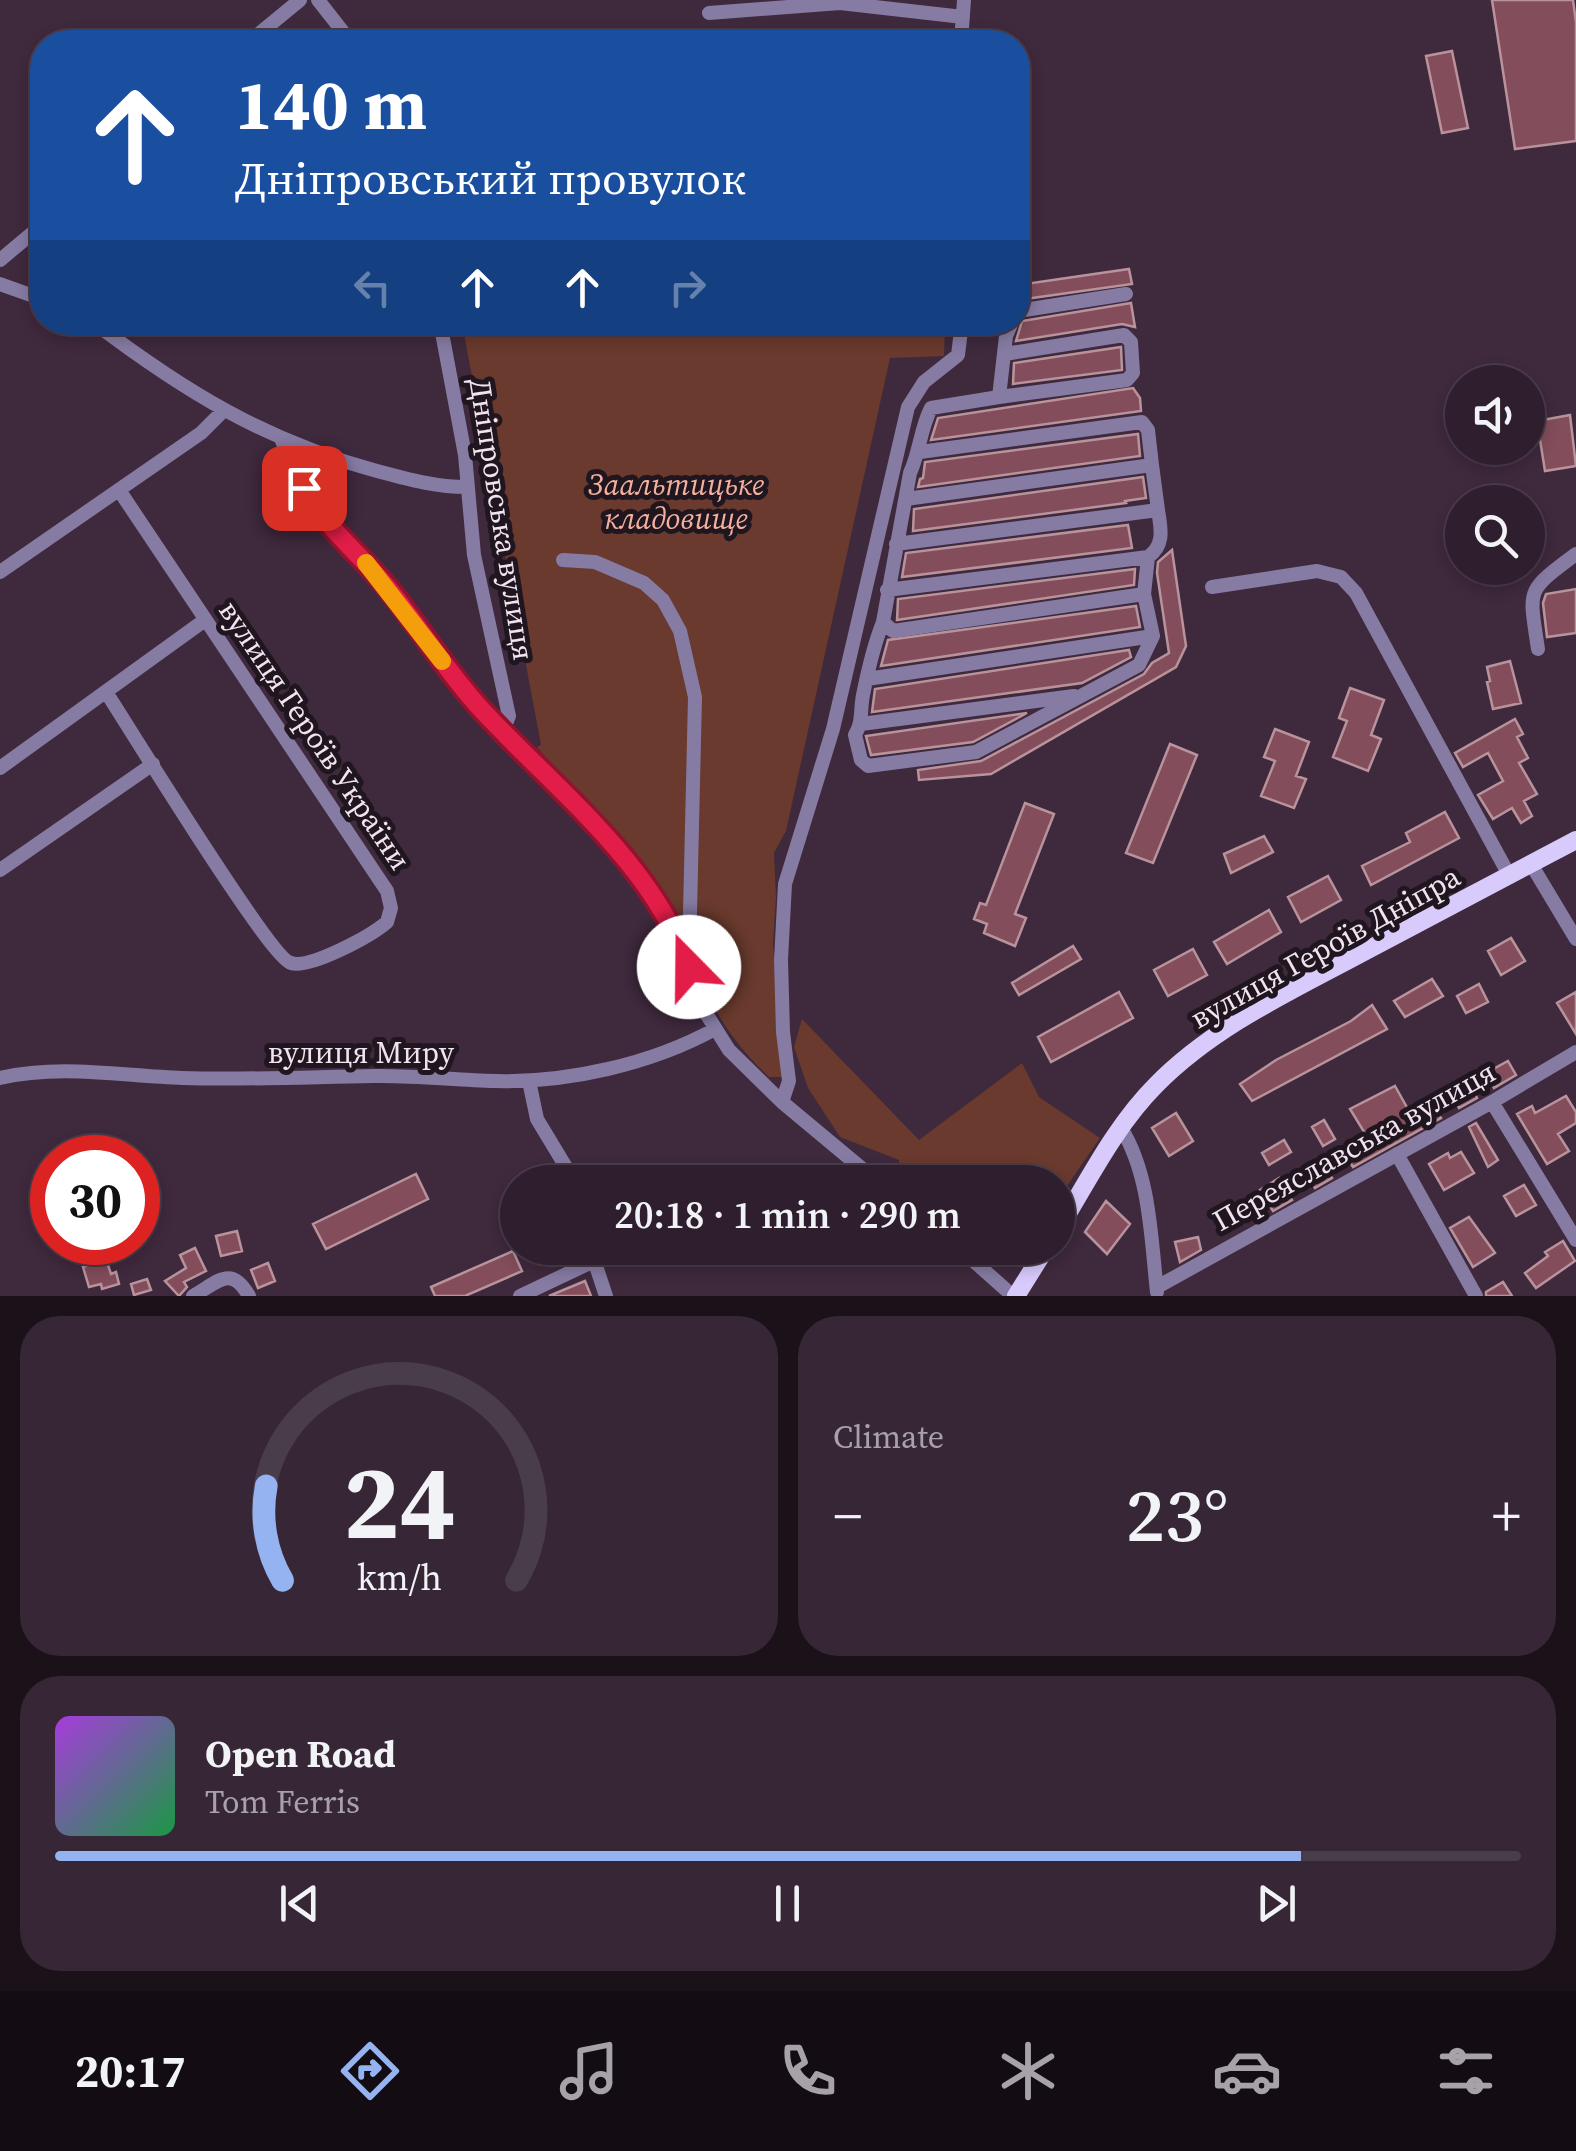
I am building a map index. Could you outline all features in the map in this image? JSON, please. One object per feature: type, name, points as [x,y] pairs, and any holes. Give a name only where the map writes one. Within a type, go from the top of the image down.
[{"type":"main road","name":"вулиця Героїв Дніпра","points":[[1075,1202],[1120,1128],[1145,1097],[1177,1065],[1242,1018],[1576,840]]},
{"type":"main road","points":[[1015,1296],[1035,1265]]},
{"type":"street","points":[[264,30],[300,0]]},
{"type":"street","points":[[318,0],[342,30]]},
{"type":"street","points":[[962,30],[964,0]]},
{"type":"street","points":[[709,13],[840,3],[963,17]]},
{"type":"street","points":[[0,260],[30,235]]},
{"type":"street","points":[[0,284],[30,295]]},
{"type":"street","points":[[1030,309],[1126,294]]},
{"type":"street","points":[[110,335],[142,360],[282,441],[410,480],[467,487]]},
{"type":"street","name":"Дніпровська вулиця","points":[[443,335],[457,404],[474,555],[509,716],[503,732]]},
{"type":"street","points":[[782,1102],[790,1082],[782,990],[783,894],[833,729],[908,407],[924,382],[958,355],[960,335]]},
{"type":"street","points":[[999,397],[1006,335]]},
{"type":"street","points":[[1005,354],[1124,335],[1131,342],[1133,372],[1128,380],[931,408],[919,433],[920,452],[910,473],[882,622],[870,654],[861,724],[855,736],[861,760],[868,766],[976,752],[1138,665],[1153,636],[1144,594],[1148,557]]},
{"type":"street","points":[[0,572],[200,433],[224,410]]},
{"type":"street","points":[[861,601],[1148,557],[1162,537],[1148,430],[1142,422],[920,452]]},
{"type":"street","points":[[282,441],[320,515],[388,588],[469,696],[658,899],[674,926],[715,1028],[749,1072],[858,1165]]},
{"type":"street","points":[[906,499],[1152,465]]},
{"type":"street","name":"вулиця Героїв України","points":[[106,692],[282,959],[293,964],[311,962],[387,922],[391,908],[386,890],[119,490]]},
{"type":"street","points":[[896,544],[1158,510]]},
{"type":"street","points":[[1538,649],[1531,598],[1541,580],[1576,554]]},
{"type":"street","points":[[563,560],[594,562],[644,584],[663,600],[680,631],[695,697],[689,967]]},
{"type":"street","points":[[1212,586],[1317,570],[1341,578],[1356,594],[1509,875]]},
{"type":"street","points":[[882,622],[893,630],[1144,594]]},
{"type":"street","points":[[0,768],[206,620]]},
{"type":"street","points":[[867,680],[1153,636]]},
{"type":"street","points":[[861,724],[1082,694]]},
{"type":"street","points":[[0,870],[153,764]]},
{"type":"street","points":[[1530,864],[1576,939]]},
{"type":"street","name":"вулиця Миру","points":[[0,1078],[53,1071],[180,1078],[373,1076],[528,1081],[635,1060],[686,1043],[715,1028]]},
{"type":"street","name":"Переяславська вулиця","points":[[1158,1292],[1576,1052]]},
{"type":"street","points":[[528,1081],[537,1118],[564,1165]]},
{"type":"street","points":[[1492,1102],[1576,1240]]},
{"type":"street","points":[[1120,1128],[1131,1144],[1141,1179],[1158,1292]]},
{"type":"street","points":[[1397,1154],[1476,1296]]},
{"type":"street","points":[[520,1296],[573,1265]]},
{"type":"street","points":[[596,1265],[606,1296]]},
{"type":"street","points":[[979,1265],[1015,1296]]},
{"type":"street","points":[[193,1296],[226,1277],[234,1277],[249,1296]]},
{"type":"green space","name":"Заальтицьке кладовище","points":[[464,335],[945,335],[944,356],[890,358],[786,831],[774,853],[773,945],[783,1077],[769,1077],[738,1043],[708,992],[692,934],[537,747],[541,745]]},
{"type":"green space","points":[[802,1019],[919,1140],[1022,1063],[1039,1097],[1100,1138],[1075,1174],[1075,1165],[899,1165],[899,1160],[840,1137],[808,1088],[794,1047]]},
{"type":"building","points":[[1492,0],[1573,0],[1576,141],[1515,149]]},
{"type":"building","points":[[1452,51],[1468,128],[1442,133],[1426,56]]},
{"type":"building","points":[[1129,269],[1132,284],[1030,298],[1030,283]]},
{"type":"building","points":[[1131,303],[1135,327],[1122,324],[1016,341],[1018,335],[1030,335],[1030,320]]},
{"type":"building","points":[[1121,347],[1122,370],[1013,384],[1014,363]]},
{"type":"building","points":[[1133,388],[1140,398],[1141,411],[931,440],[938,418]]},
{"type":"building","points":[[1570,415],[1576,466],[1545,471],[1545,420]]},
{"type":"building","points":[[1138,434],[1140,456],[918,487],[925,462]]},
{"type":"building","points":[[1143,477],[1146,498],[1126,503],[913,531],[914,509]]},
{"type":"building","points":[[1128,525],[1132,548],[902,577],[906,553]]},
{"type":"building","points":[[1172,550],[1186,646],[1176,667],[991,774],[919,780],[918,770],[981,761],[1144,674],[1152,663],[1169,653],[1157,573],[1158,562]]},
{"type":"building","points":[[1135,569],[1134,585],[897,620],[898,599]]},
{"type":"building","points":[[1576,589],[1576,633],[1547,637],[1543,603],[1546,594]]},
{"type":"building","points":[[1136,606],[1140,627],[881,666],[888,640]]},
{"type":"building","points":[[1129,650],[1131,657],[1082,683],[872,712],[875,689]]},
{"type":"building","points":[[1510,661],[1521,703],[1493,709],[1487,667]]},
{"type":"building","points":[[1350,688],[1384,700],[1371,735],[1381,739],[1368,771],[1333,757],[1347,721],[1339,718]]},
{"type":"building","points":[[1027,713],[973,742],[871,755],[866,736]]},
{"type":"building","points":[[1515,719],[1523,734],[1517,737],[1528,758],[1519,763],[1537,794],[1524,801],[1532,816],[1521,823],[1512,808],[1493,819],[1478,795],[1503,781],[1488,753],[1463,767],[1455,753]]},
{"type":"building","points":[[1275,729],[1309,742],[1296,776],[1306,779],[1294,808],[1261,796],[1275,761],[1264,757]]},
{"type":"building","points":[[1170,744],[1197,755],[1153,863],[1126,853]]},
{"type":"building","points":[[1025,803],[1054,814],[1015,914],[1026,918],[1015,946],[984,933],[987,924],[974,919],[980,903],[986,905]]},
{"type":"building","points":[[1445,812],[1459,838],[1371,885],[1362,866],[1410,842],[1406,833]]},
{"type":"building","points":[[1264,836],[1273,852],[1231,873],[1224,854]]},
{"type":"building","points":[[1328,876],[1341,900],[1301,922],[1288,897]]},
{"type":"building","points":[[1269,910],[1281,932],[1227,964],[1214,942]]},
{"type":"building","points":[[1511,938],[1525,961],[1501,975],[1488,951]]},
{"type":"building","points":[[1073,946],[1081,959],[1019,995],[1012,983]]},
{"type":"building","points":[[1193,949],[1207,975],[1168,996],[1154,970]]},
{"type":"building","points":[[1432,979],[1443,996],[1405,1017],[1394,1001]]},
{"type":"building","points":[[1479,984],[1488,1002],[1466,1013],[1457,996]]},
{"type":"building","points":[[1119,992],[1133,1018],[1051,1062],[1038,1037]]},
{"type":"building","points":[[1576,992],[1576,1034],[1557,1003]]},
{"type":"building","points":[[1372,1005],[1387,1029],[1252,1101],[1240,1084],[1276,1060],[1351,1021]]},
{"type":"building","points":[[1508,1061],[1516,1075],[1494,1088],[1486,1073]]},
{"type":"building","points":[[1469,1083],[1477,1098],[1459,1108],[1451,1092]]},
{"type":"building","points":[[1395,1086],[1413,1118],[1433,1106],[1441,1118],[1353,1167],[1342,1150],[1366,1135],[1350,1109]]},
{"type":"building","points":[[1566,1096],[1576,1112],[1576,1123],[1558,1134],[1569,1151],[1547,1164],[1517,1114],[1532,1106],[1535,1113]]},
{"type":"building","points":[[1176,1113],[1193,1141],[1169,1156],[1152,1128]]},
{"type":"building","points":[[1324,1120],[1335,1139],[1323,1146],[1312,1127]]},
{"type":"building","points":[[1476,1123],[1498,1160],[1488,1167],[1469,1127]]},
{"type":"building","points":[[1284,1140],[1291,1152],[1269,1165],[1262,1153]]},
{"type":"building","points":[[1461,1152],[1474,1173],[1444,1190],[1429,1164],[1448,1153],[1450,1158]]},
{"type":"building","points":[[1321,1160],[1332,1178],[1315,1188],[1304,1170]]},
{"type":"building","points":[[416,1174],[428,1199],[326,1249],[313,1224]]},
{"type":"building","points":[[1279,1178],[1292,1200],[1273,1211],[1260,1190]]},
{"type":"building","points":[[1524,1185],[1536,1205],[1516,1216],[1504,1196]]},
{"type":"building","points":[[1106,1201],[1130,1224],[1107,1254],[1085,1232]]},
{"type":"building","points":[[1469,1217],[1495,1253],[1473,1267],[1450,1228]]},
{"type":"building","points":[[237,1231],[242,1251],[221,1256],[216,1236]]},
{"type":"building","points":[[1198,1237],[1201,1250],[1180,1262],[1175,1242]]},
{"type":"building","points":[[1563,1241],[1575,1261],[1536,1288],[1525,1273],[1548,1256],[1545,1252]]},
{"type":"building","points":[[195,1248],[206,1271],[184,1282],[187,1287],[179,1296],[165,1281],[186,1268],[180,1255]]},
{"type":"building","points":[[500,1257],[500,1265],[519,1265],[522,1271],[465,1296],[435,1296],[431,1287]]},
{"type":"building","points":[[268,1263],[275,1281],[258,1288],[251,1270]]},
{"type":"building","points":[[108,1265],[111,1274],[116,1272],[119,1284],[102,1289],[101,1284],[89,1287],[83,1267]]},
{"type":"building","points":[[147,1279],[151,1290],[134,1295],[131,1284]]},
{"type":"building","points":[[585,1281],[591,1296],[549,1296]]},
{"type":"building","points":[[1503,1282],[1512,1296],[1486,1296],[1486,1292]]},
{"type":"slow traffic","points":[[366,563],[442,661]]},
{"type":"route","points":[[304,488],[320,515],[388,588],[469,696],[658,899],[674,926],[689,967]]}]
